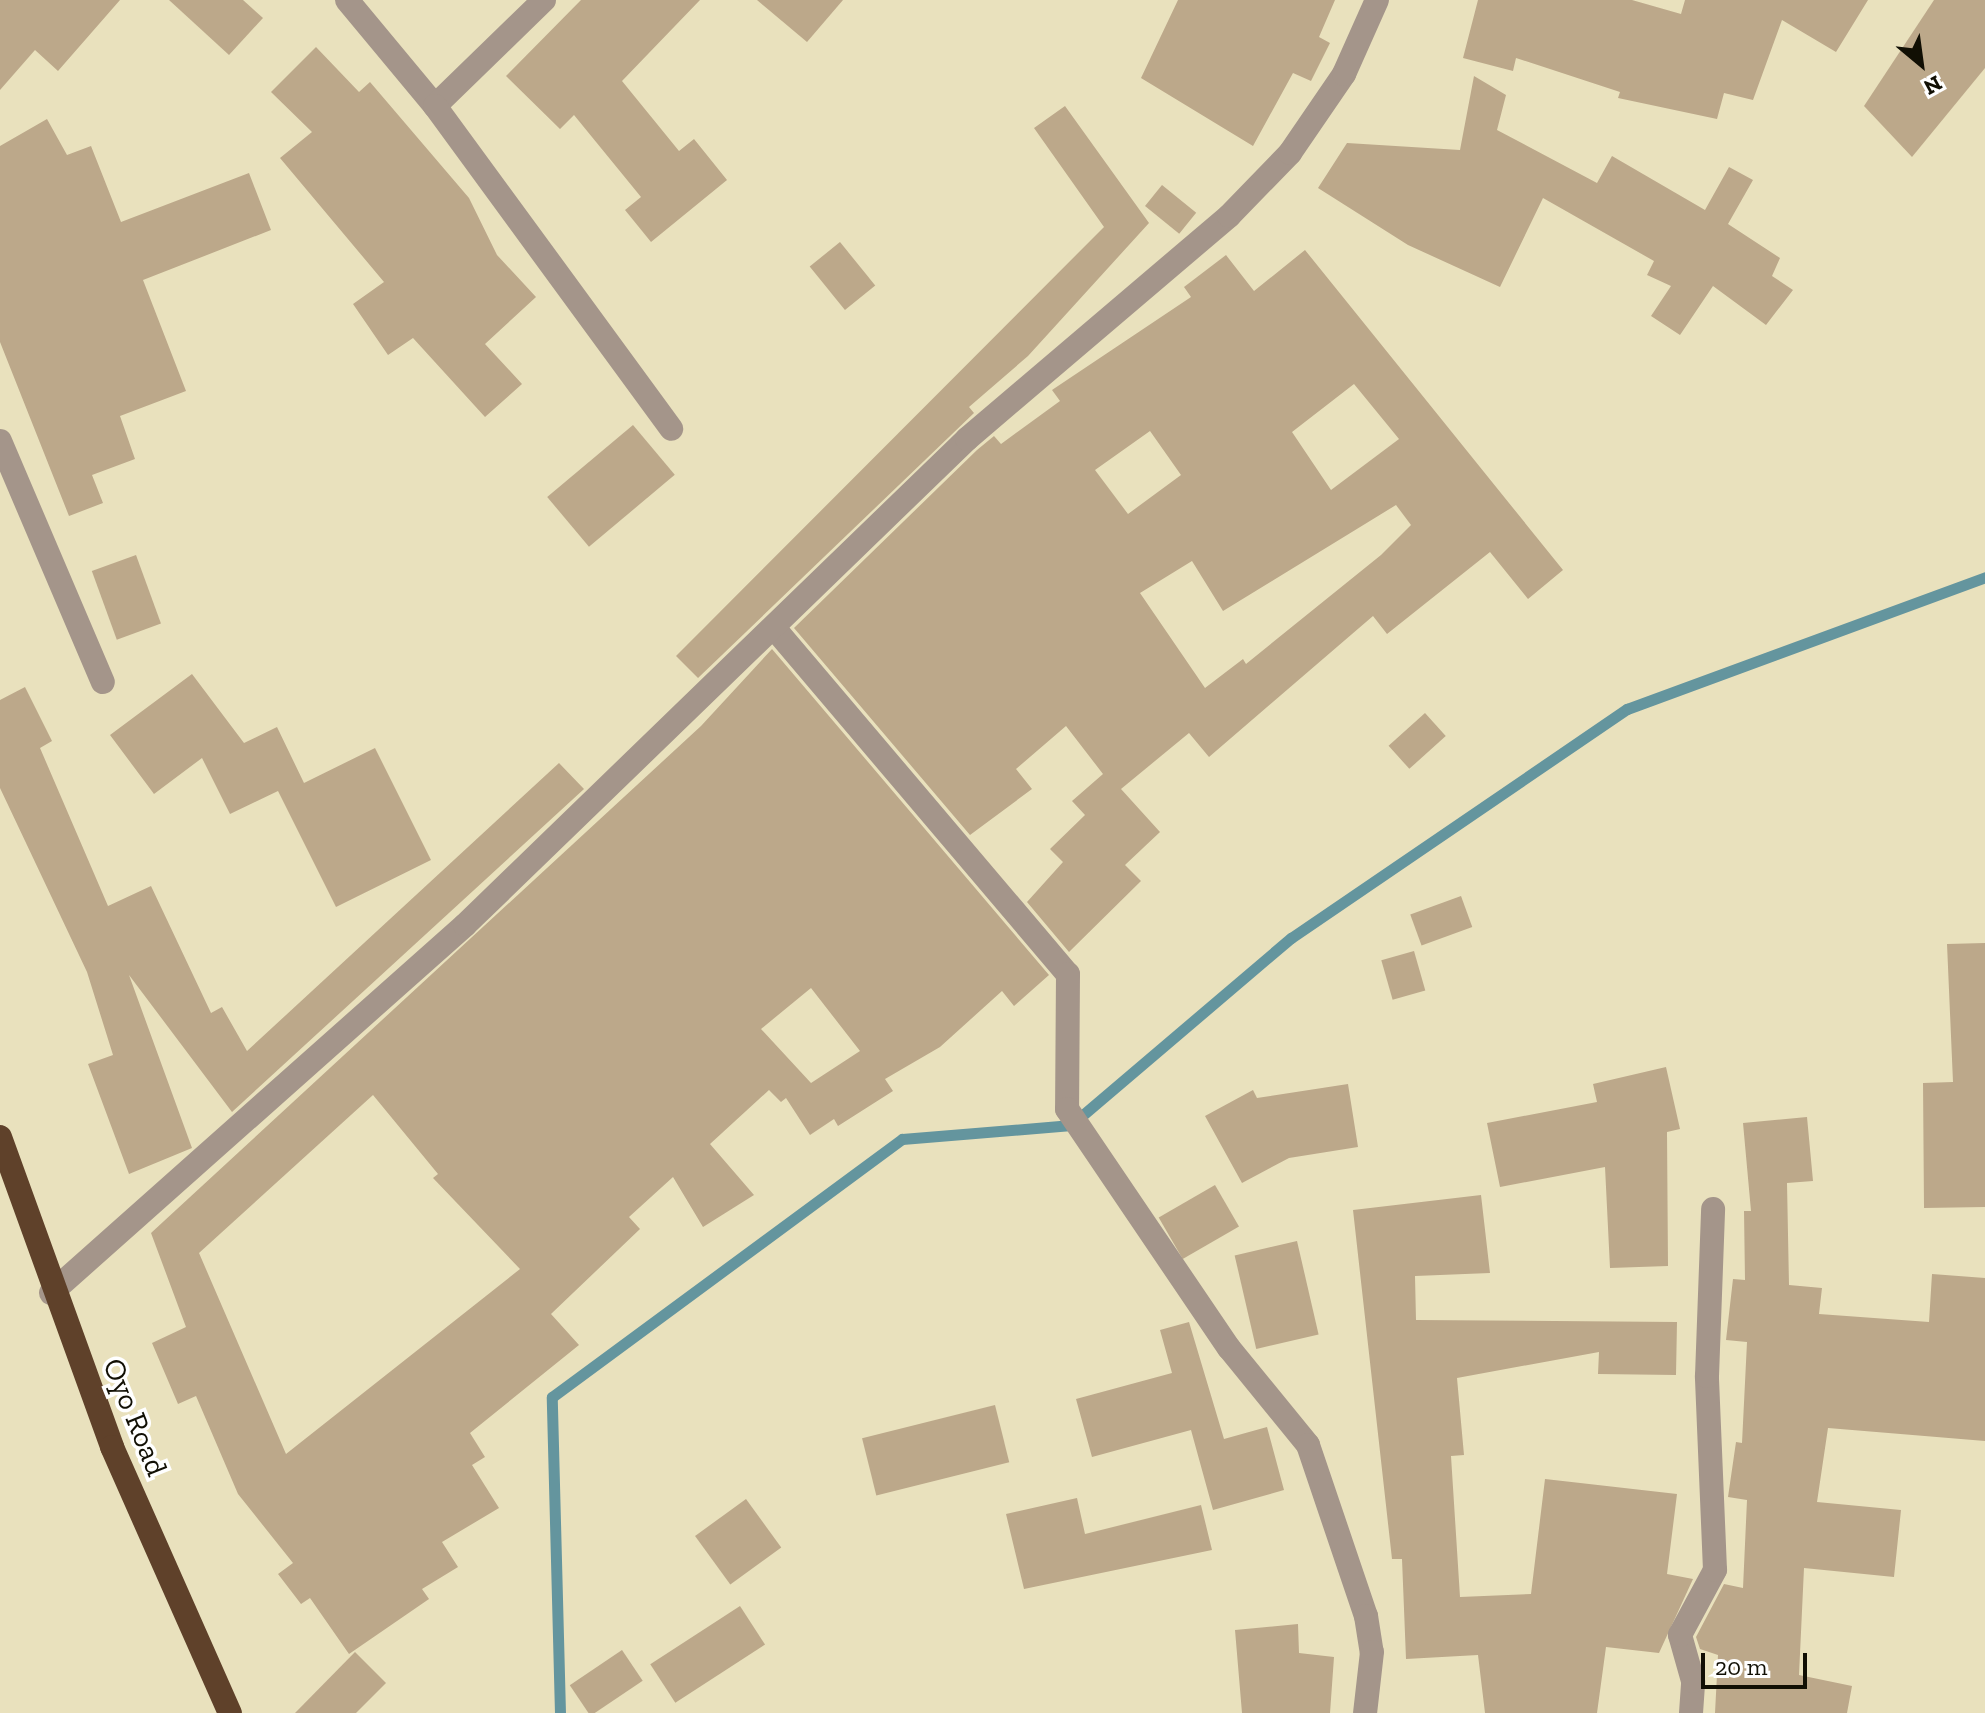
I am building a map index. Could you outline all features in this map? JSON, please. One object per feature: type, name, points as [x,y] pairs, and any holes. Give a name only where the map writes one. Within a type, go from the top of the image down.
[{"type":"highway","name":"Oyo Road","points":[[1,1146],[51,1293],[230,1713]]},
{"type":"street","points":[[347,0],[435,106],[671,429]]},
{"type":"street","points":[[435,106],[544,0]]},
{"type":"street","points":[[51,1293],[465,925],[775,629],[967,439],[1088,330],[1171,269],[1280,164],[1344,74],[1377,0]]},
{"type":"street","points":[[0,441],[103,682]]},
{"type":"street","points":[[775,629],[1068,974],[1067,1109],[1229,1348],[1308,1445],[1366,1616],[1372,1652],[1365,1713]]},
{"type":"street","points":[[1691,1713],[1693,1681],[1680,1635],[1715,1570],[1707,1376],[1713,1209]]},
{"type":"building","points":[[0,0],[120,0],[58,71],[35,50],[0,90]]},
{"type":"building","points":[[169,0],[243,0],[263,18],[229,55]]},
{"type":"building","points":[[581,0],[700,0],[622,81],[679,151],[694,139],[727,180],[651,242],[625,210],[641,197],[574,115],[560,129],[506,76]]},
{"type":"building","points":[[757,0],[843,0],[807,42]]},
{"type":"building","points":[[1178,0],[1335,0],[1319,37],[1330,43],[1311,81],[1293,73],[1253,146],[1141,78]]},
{"type":"building","points":[[1478,0],[1632,0],[1681,14],[1685,0],[1868,0],[1836,52],[1782,20],[1753,100],[1724,93],[1717,119],[1618,98],[1620,92],[1516,58],[1513,71],[1463,58]]},
{"type":"building","points":[[1934,0],[1985,0],[1985,68],[1912,157],[1864,106]]},
{"type":"building","points":[[316,47],[359,92],[370,82],[469,198],[497,255],[536,297],[485,344],[522,384],[485,417],[413,338],[388,355],[353,304],[384,282],[280,158],[312,132],[271,92]]},
{"type":"building","points":[[1474,76],[1506,95],[1497,130],[1597,183],[1612,156],[1705,210],[1729,167],[1753,180],[1728,224],[1780,258],[1772,276],[1793,290],[1766,325],[1713,286],[1680,335],[1651,316],[1671,286],[1647,275],[1654,261],[1543,198],[1500,287],[1408,245],[1318,188],[1347,143],[1460,150]]},
{"type":"building","points":[[1065,106],[1149,223],[1028,356],[969,407],[974,413],[698,678],[676,656],[1104,227],[1034,128]]},
{"type":"building","points":[[47,119],[67,155],[91,146],[121,222],[249,173],[271,230],[143,280],[186,391],[120,416],[135,459],[92,475],[103,503],[69,516],[0,342],[0,146]]},
{"type":"building","points":[[1162,185],[1196,213],[1179,234],[1145,206]]},
{"type":"building","points":[[840,242],[875,286],[845,310],[810,267]]},
{"type":"building","points":[[1305,250],[1563,570],[1528,599],[1490,552],[1387,634],[1373,616],[1209,757],[1189,733],[1121,789],[1160,832],[1125,865],[1141,881],[1069,952],[1027,902],[1063,862],[1050,849],[1085,815],[1072,801],[1103,774],[1066,726],[1016,769],[1032,789],[970,835],[794,628],[977,450],[994,436],[1001,444],[1060,401],[1052,390],[1191,297],[1184,287],[1226,255],[1254,291]],"holes":[[[1354,384],[1399,439],[1331,490],[1292,432]],[[1150,431],[1181,475],[1128,514],[1095,470]],[[1396,505],[1411,525],[1381,555],[1246,664],[1243,659],[1205,688],[1140,593],[1192,561],[1223,611]]]},
{"type":"building","points":[[633,425],[675,475],[589,547],[547,497]]},
{"type":"building","points":[[136,555],[161,624],[117,640],[92,571]]},
{"type":"building","points":[[772,649],[1049,975],[1014,1006],[1002,991],[940,1047],[885,1079],[893,1091],[838,1126],[834,1119],[810,1135],[786,1098],[781,1102],[769,1090],[710,1144],[754,1195],[703,1227],[673,1177],[629,1217],[640,1229],[551,1314],[579,1345],[470,1433],[485,1457],[472,1465],[499,1508],[442,1542],[458,1567],[422,1589],[429,1599],[349,1654],[310,1598],[301,1604],[278,1574],[293,1563],[238,1494],[196,1396],[178,1404],[152,1343],[186,1327],[151,1233],[701,726]],"holes":[[[811,988],[860,1051],[811,1083],[761,1029]],[[373,1095],[438,1174],[433,1178],[520,1269],[286,1454],[199,1253]]]},
{"type":"building","points":[[192,674],[244,743],[277,727],[304,783],[375,748],[431,860],[336,907],[278,791],[230,814],[202,758],[154,794],[110,735]]},
{"type":"building","points":[[25,687],[52,741],[40,748],[108,906],[151,886],[211,1013],[222,1007],[247,1051],[559,763],[584,789],[232,1112],[129,975],[192,1148],[129,1174],[88,1064],[113,1055],[87,972],[0,788],[0,700]]},
{"type":"building","points":[[1425,713],[1446,736],[1409,769],[1389,746]]},
{"type":"building","points":[[1461,896],[1472,927],[1422,945],[1410,914]]},
{"type":"building","points":[[1985,943],[1985,1207],[1924,1208],[1923,1083],[1953,1082],[1947,944]]},
{"type":"building","points":[[1414,951],[1425,990],[1393,1000],[1381,960]]},
{"type":"building","points":[[1666,1067],[1680,1129],[1667,1132],[1668,1266],[1610,1268],[1605,1167],[1500,1187],[1487,1123],[1597,1102],[1593,1084]]},
{"type":"building","points":[[1348,1084],[1358,1147],[1289,1158],[1242,1183],[1205,1116],[1253,1090],[1257,1098]]},
{"type":"building","points":[[1807,1117],[1813,1181],[1787,1183],[1789,1285],[1822,1288],[1819,1314],[1929,1322],[1932,1274],[1985,1278],[1985,1441],[1828,1428],[1817,1502],[1901,1510],[1894,1577],[1804,1568],[1799,1675],[1852,1686],[1847,1713],[1715,1713],[1718,1655],[1700,1649],[1696,1637],[1724,1584],[1743,1588],[1747,1500],[1728,1497],[1736,1442],[1742,1443],[1747,1342],[1726,1340],[1733,1279],[1745,1280],[1744,1211],[1751,1211],[1743,1123]]},
{"type":"building","points":[[1215,1185],[1239,1227],[1183,1259],[1159,1218]]},
{"type":"building","points":[[1481,1195],[1490,1273],[1415,1276],[1416,1320],[1677,1322],[1676,1375],[1598,1374],[1599,1352],[1457,1378],[1464,1455],[1451,1456],[1460,1597],[1531,1594],[1545,1479],[1677,1494],[1667,1574],[1693,1579],[1659,1653],[1606,1647],[1597,1713],[1485,1713],[1478,1655],[1406,1659],[1402,1559],[1392,1559],[1353,1210]]},
{"type":"building","points":[[1297,1241],[1319,1335],[1256,1349],[1235,1255]]},
{"type":"building","points":[[1189,1322],[1224,1439],[1267,1427],[1284,1490],[1213,1510],[1191,1430],[1092,1457],[1076,1399],[1172,1373],[1160,1330]]},
{"type":"building","points":[[995,1405],[1009,1462],[876,1495],[862,1438]]},
{"type":"building","points":[[1077,1498],[1085,1534],[1201,1505],[1212,1550],[1024,1589],[1006,1514]]},
{"type":"building","points":[[746,1499],[781,1548],[730,1585],[695,1536]]},
{"type":"building","points":[[740,1606],[765,1645],[675,1703],[650,1664]]},
{"type":"building","points":[[1298,1624],[1299,1653],[1334,1657],[1330,1713],[1242,1713],[1235,1630]]},
{"type":"building","points":[[622,1650],[643,1681],[595,1713],[589,1713],[570,1685]]},
{"type":"building","points":[[355,1652],[386,1683],[356,1713],[295,1713]]},
{"type":"waterway","points":[[560,1713],[552,1397],[902,1139],[1071,1125],[1291,938],[1627,709],[1985,577]]}]
